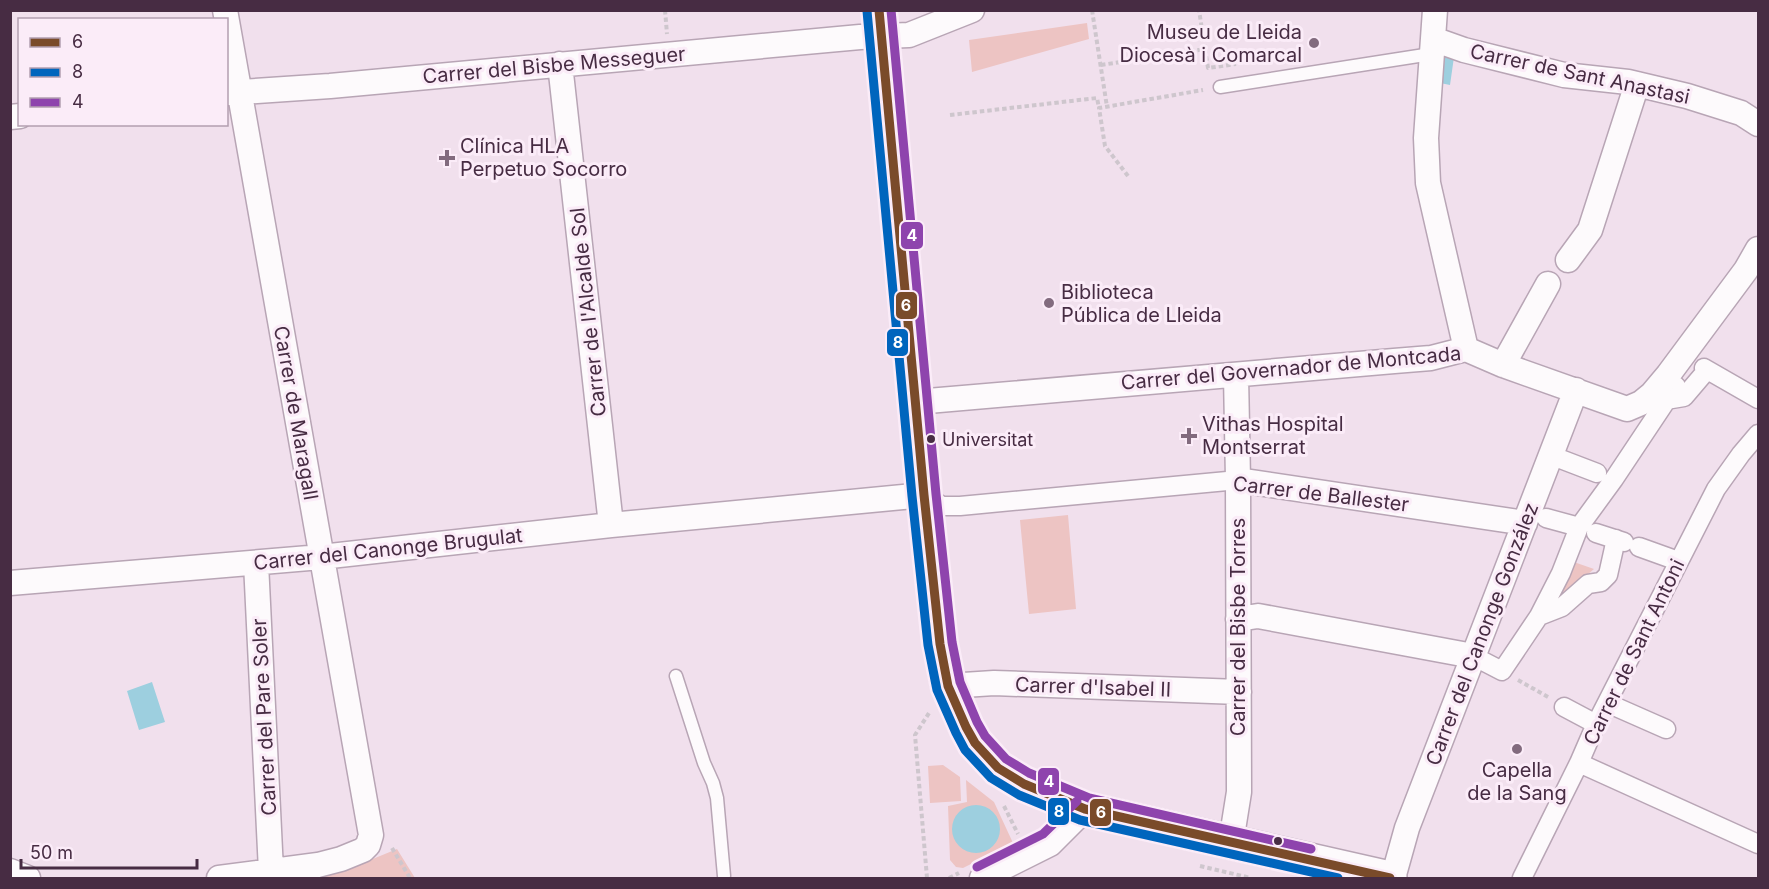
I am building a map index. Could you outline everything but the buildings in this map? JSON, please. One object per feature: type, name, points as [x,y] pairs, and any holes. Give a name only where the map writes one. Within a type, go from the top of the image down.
[{"type":"main road","points":[[880,24],[940,644],[948,686],[975,743],[998,768],[1024,784],[1085,809],[1231,842],[1305,870],[1391,879]]},
{"type":"street","name":"Carrer del Bisbe Messeguer","points":[[233,93],[851,38],[880,24],[909,34],[972,10]]},
{"type":"street","points":[[1435,10],[1426,138],[1428,183],[1466,349]]},
{"type":"street","name":"Carrer de Maragall","points":[[219,879],[340,860],[363,850],[371,835],[233,93],[228,41]]},
{"type":"street","name":"Carrer de Sant Anastasi","points":[[1432,46],[1464,50],[1564,75],[1637,84],[1687,96],[1741,113],[1758,124]]},
{"type":"street","name":"Carrer de l'Alcalde Sol","points":[[560,64],[611,525]]},
{"type":"street","points":[[1568,260],[1590,230],[1637,84]]},
{"type":"street","points":[[1238,619],[1258,616],[1473,656],[1502,671],[1539,616],[1561,573],[1588,530],[1604,476],[1665,393],[1668,375],[1746,270],[1758,249]]},
{"type":"street","points":[[1503,365],[1548,284]]},
{"type":"street","name":"Carrer del Governador de Montcada","points":[[916,402],[1431,358],[1466,349],[1503,365],[1627,409],[1665,393]]},
{"type":"street","points":[[1665,393],[1684,397],[1705,369],[1758,399]]},
{"type":"street","name":"Carrer del Bisbe Torres","points":[[1231,842],[1239,792],[1236,375]]},
{"type":"street","name":"Carrer del Canonge González","points":[[1391,879],[1407,828],[1473,656],[1537,519],[1550,455],[1576,390]]},
{"type":"street","name":"Carrer de Sant Antoni","points":[[1522,879],[1580,763],[1596,724],[1716,489],[1758,434]]},
{"type":"street","points":[[1550,455],[1604,476]]},
{"type":"street","name":"Carrer de Ballester","points":[[924,495],[942,506],[960,506],[1238,480],[1537,519],[1588,530],[1678,561]]},
{"type":"street","name":"Carrer del Canonge Brugulat","points":[[10,583],[321,557],[611,525],[924,495]]},
{"type":"street","points":[[1539,616],[1562,607],[1588,584],[1601,582],[1608,575],[1626,542]]},
{"type":"street","name":"Carrer del Pare Soler","points":[[256,563],[272,870]]},
{"type":"street","name":"Carrer d'Isabel II","points":[[948,686],[994,683],[1239,692]]},
{"type":"street","points":[[1607,703],[1666,729]]},
{"type":"street","points":[[1564,707],[1596,724]]},
{"type":"street","points":[[1580,763],[1758,844]]},
{"type":"street","points":[[982,879],[1050,844],[1085,809]]},
{"type":"street","points":[[10,871],[28,879]]},
{"type":"lane","points":[[1220,87],[1432,46]]},
{"type":"lane","points":[[676,676],[717,798],[724,876]]},
{"type":"path","points":[[665,10],[668,38]]},
{"type":"path","points":[[1092,10],[1107,107]]},
{"type":"path","points":[[1199,10],[1208,68],[1236,64]]},
{"type":"path","points":[[1101,65],[1205,49]]},
{"type":"path","points":[[1099,108],[1220,87]]},
{"type":"path","points":[[950,115],[1097,99],[1105,146],[1128,176]]},
{"type":"path","points":[[1502,671],[1564,707]]},
{"type":"path","points":[[1003,801],[1021,842]]},
{"type":"path","points":[[387,841],[410,879]]},
{"type":"shaded area","points":[[1087,23],[1089,39],[972,72],[969,40]]},
{"type":"shaded area","points":[[1068,515],[1076,609],[1029,614],[1020,520]]},
{"type":"shaded area","points":[[1571,561],[1594,569],[1546,610]]},
{"type":"shaded area","points":[[943,765],[960,777],[961,801],[930,803],[928,766]]},
{"type":"shaded area","points":[[966,780],[994,802],[1013,843],[963,868],[956,867],[950,860],[948,806],[967,802]]},
{"type":"shaded area","points":[[397,849],[415,878],[306,878],[363,863]]},
{"type":"water","points":[[1443,54],[1454,57],[1450,85],[1440,83]]},
{"type":"water","points":[[152,682],[165,722],[139,730],[127,691]]},
{"type":"water","points":[[971,805],[981,805],[993,812],[1000,824],[1000,834],[993,846],[981,853],[971,853],[956,842],[952,834],[952,824],[963,809]]},
{"type":"transit line","name":"6","points":[[879,10],[940,644],[948,686],[975,743],[998,768],[1024,784],[1085,809],[1390,878]]},
{"type":"transit line","name":"4","points":[[891,10],[952,642],[960,682],[977,722],[985,736],[1006,759],[1029,773],[1089,798],[1311,849]]},
{"type":"transit line","name":"8","points":[[867,11],[928,645],[937,690],[965,750],[991,778],[1019,795],[1080,820],[1338,878]]},
{"type":"transit line","name":"4","points":[[977,867],[1043,834],[1077,801]]},
{"type":"place","name":"Museu de Lleida Diocesà i Comarcal","points":[[1314,43]]},
{"type":"place","name":"Clínica HLA Perpetuo Socorro","points":[[447,158]]},
{"type":"place","name":"Biblioteca Pública de Lleida","points":[[1049,303]]},
{"type":"place","name":"Vithas Hospital Montserrat","points":[[1189,436]]},
{"type":"place","name":"Universitat","points":[[931,439]]},
{"type":"place","name":"Capella de la Sang","points":[[1517,749]]}]
